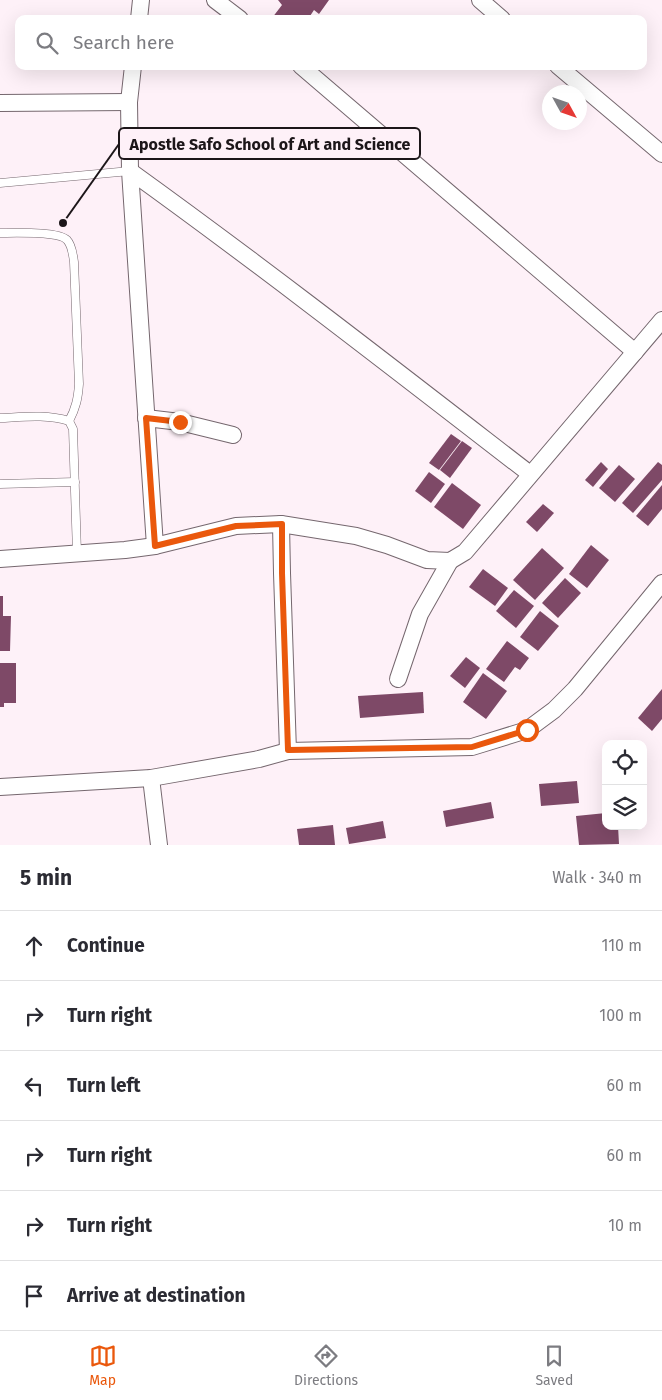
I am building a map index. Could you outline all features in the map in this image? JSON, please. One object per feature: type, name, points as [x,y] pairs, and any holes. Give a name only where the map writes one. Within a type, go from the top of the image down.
[{"type":"street","points":[[139,15],[141,0]]},
{"type":"street","points":[[215,0],[235,15]]},
{"type":"street","points":[[480,0],[497,15]]},
{"type":"street","points":[[133,70],[129,102],[130,171],[155,546]]},
{"type":"street","points":[[306,70],[635,352]]},
{"type":"street","points":[[563,70],[662,154]]},
{"type":"street","points":[[0,103],[129,102]]},
{"type":"street","points":[[130,171],[207,226],[314,307],[530,474]]},
{"type":"street","points":[[398,679],[420,614],[450,561],[465,552],[662,320]]},
{"type":"street","points":[[146,418],[180,422],[233,435]]},
{"type":"street","points":[[0,559],[155,546],[236,526],[282,524],[356,536],[388,545],[426,560],[450,561]]},
{"type":"street","points":[[282,524],[282,583],[288,750]]},
{"type":"street","points":[[0,787],[151,778],[259,759],[288,750],[472,747],[527,730],[554,710],[575,689],[662,583]]},
{"type":"street","points":[[151,778],[159,845]]},
{"type":"lane","points":[[0,183],[130,171]]},
{"type":"lane","points":[[0,233],[62,236],[67,240],[72,250],[79,384],[78,400],[69,420]]},
{"type":"lane","points":[[0,418],[35,416],[69,420]]},
{"type":"lane","points":[[69,420],[73,430],[77,553]]},
{"type":"lane","points":[[0,484],[75,482]]},
{"type":"building","points":[[278,0],[329,0],[319,14],[314,10],[311,15],[274,15],[282,5]]},
{"type":"building","points":[[451,434],[461,441],[439,470],[429,463]]},
{"type":"building","points":[[462,441],[472,448],[450,478],[440,470]]},
{"type":"building","points":[[601,462],[608,469],[593,487],[585,480]]},
{"type":"building","points":[[658,462],[662,465],[662,480],[633,513],[622,503]]},
{"type":"building","points":[[619,465],[635,479],[615,502],[599,488]]},
{"type":"building","points":[[429,472],[445,484],[431,503],[415,491]]},
{"type":"building","points":[[452,483],[481,505],[463,529],[434,507]]},
{"type":"building","points":[[662,485],[662,509],[648,526],[636,516]]},
{"type":"building","points":[[543,504],[554,513],[537,532],[526,522]]},
{"type":"building","points":[[591,545],[609,560],[587,588],[569,574]]},
{"type":"building","points":[[542,548],[564,568],[535,600],[513,580]]},
{"type":"building","points":[[483,569],[508,588],[495,606],[469,587]]},
{"type":"building","points":[[565,578],[581,593],[558,618],[542,603]]},
{"type":"building","points":[[514,590],[534,606],[516,628],[496,611]]},
{"type":"building","points":[[0,596],[3,596],[3,616],[11,616],[10,651],[0,651]]},
{"type":"building","points":[[540,611],[559,626],[538,651],[520,637]]},
{"type":"building","points":[[507,641],[529,658],[520,670],[515,667],[504,682],[486,669]]},
{"type":"building","points":[[466,657],[480,668],[465,688],[450,676]]},
{"type":"building","points":[[0,663],[16,663],[16,703],[4,703],[4,707],[0,707]]},
{"type":"building","points":[[483,673],[507,691],[486,719],[463,702]]},
{"type":"building","points":[[662,689],[662,719],[652,731],[638,718]]},
{"type":"building","points":[[423,692],[424,713],[360,718],[358,696]]},
{"type":"building","points":[[577,781],[579,803],[541,806],[539,784]]},
{"type":"building","points":[[491,802],[494,818],[446,827],[443,811]]},
{"type":"building","points":[[602,813],[602,830],[618,830],[619,844],[579,845],[576,816]]},
{"type":"building","points":[[383,821],[386,838],[349,844],[346,828]]},
{"type":"building","points":[[333,825],[335,845],[299,845],[297,829]]},
{"type":"place","name":"Apostle Safo School of Art and Science","points":[[63,223]]},
{"type":"route","points":[[180,422],[146,418],[155,546],[236,526],[282,524],[288,750],[472,747],[527,730]]}]
